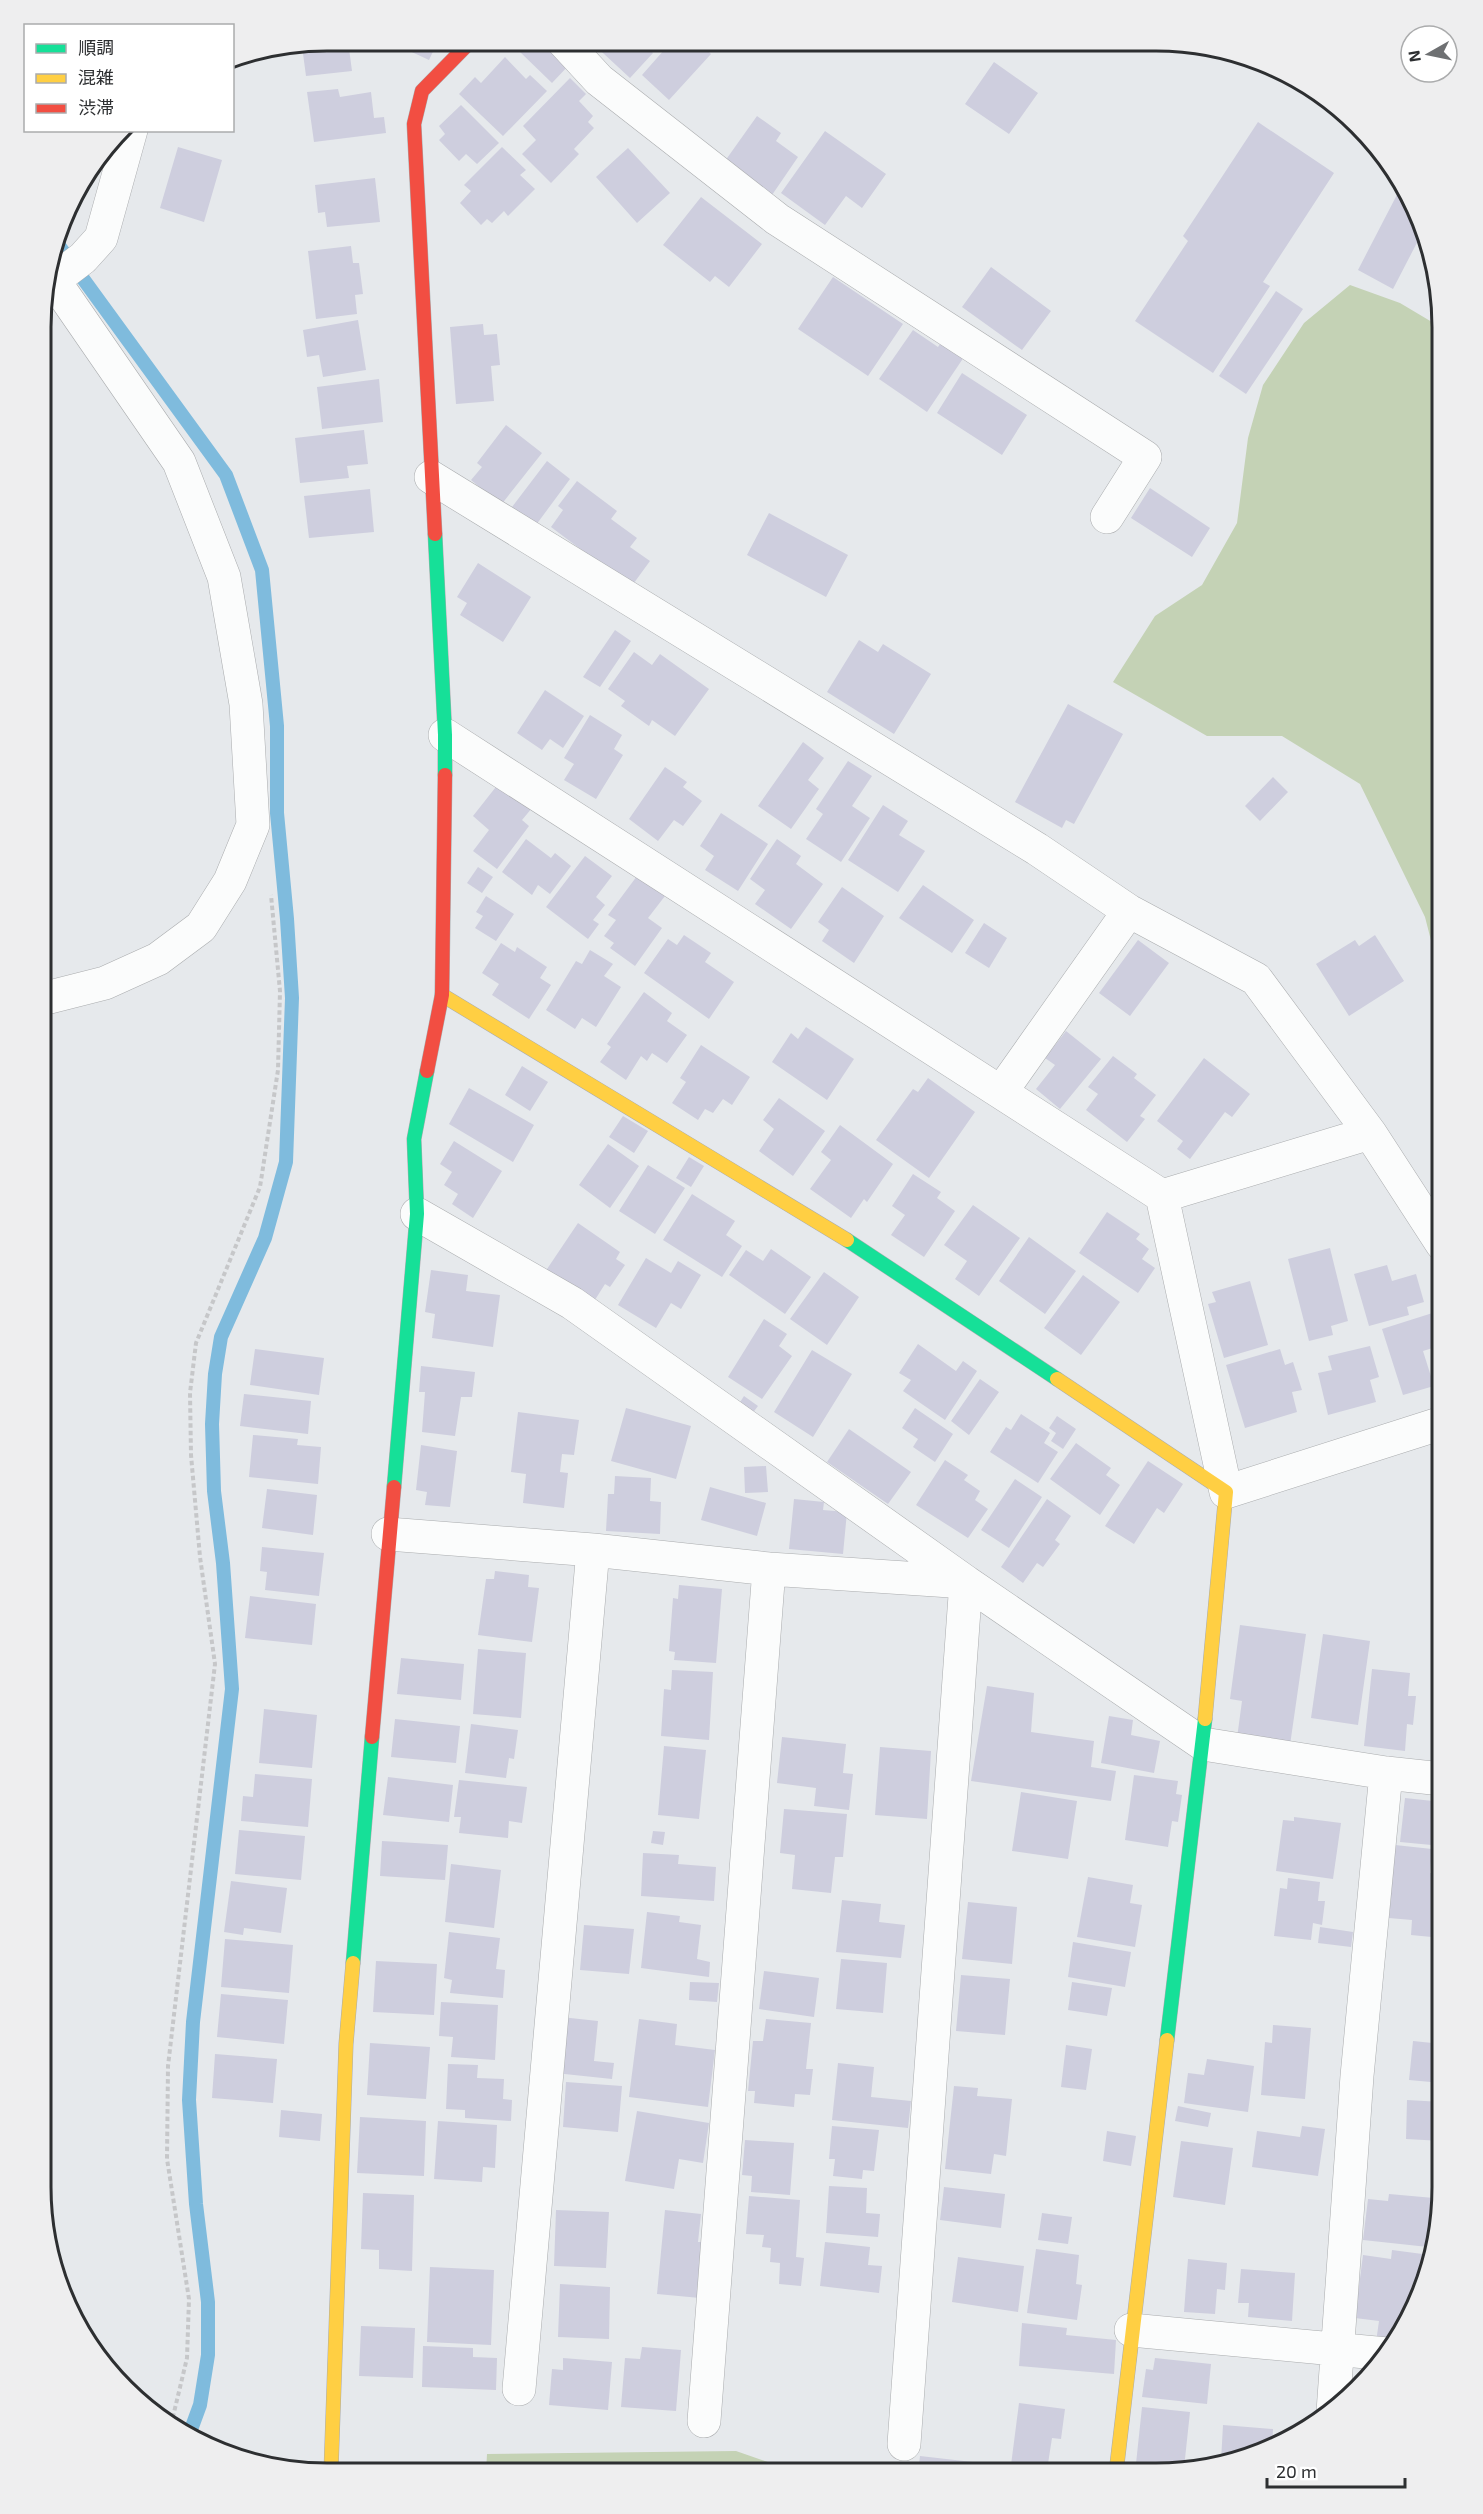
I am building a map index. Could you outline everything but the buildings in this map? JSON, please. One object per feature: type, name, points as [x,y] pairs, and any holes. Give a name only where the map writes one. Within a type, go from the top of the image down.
[{"type":"street","points":[[331,2463],[346,2044],[417,1214],[414,1139],[442,995],[445,735],[414,124],[422,91],[461,51]]},
{"type":"street","points":[[572,51],[599,80],[777,219],[1145,457],[1107,517]]},
{"type":"street","points":[[56,273],[83,258],[101,238],[130,134]]},
{"type":"street","points":[[51,997],[105,983],[158,959],[201,927],[230,881],[253,825],[246,704],[224,578],[179,462],[55,281]]},
{"type":"street","points":[[431,477],[1037,849],[1129,911],[1256,979],[1371,1133],[1432,1228]]},
{"type":"street","points":[[445,735],[1162,1196],[1226,1492],[1203,1744],[1131,2330],[1117,2463]]},
{"type":"street","points":[[1001,1092],[1129,911]]},
{"type":"street","points":[[442,995],[866,1252],[1226,1492]]},
{"type":"street","points":[[1162,1196],[1371,1133]]},
{"type":"street","points":[[417,1214],[572,1303],[966,1582],[1203,1744],[1386,1773],[1432,1778]]},
{"type":"street","points":[[1226,1492],[1432,1426]]},
{"type":"street","points":[[388,1534],[593,1551],[769,1569],[966,1582]]},
{"type":"street","points":[[519,2389],[593,1551]]},
{"type":"street","points":[[704,2421],[769,1569]]},
{"type":"street","points":[[904,2444],[966,1582]]},
{"type":"street","points":[[1334,2397],[1357,2076],[1386,1773]]},
{"type":"street","points":[[1131,2330],[1377,2353]]},
{"type":"path","points":[[173,2416],[187,2358],[189,2299],[167,2159],[168,2066],[215,1664],[200,1557],[191,1455],[190,1393],[196,1343],[260,1188],[278,1059],[280,991],[270,893]]},
{"type":"green space","points":[[1350,285],[1400,303],[1432,322],[1432,944],[1425,917],[1360,784],[1282,736],[1207,736],[1113,682],[1155,616],[1202,585],[1237,523],[1248,438],[1263,385],[1304,323]]},
{"type":"green space","points":[[736,2451],[771,2463],[486,2463],[487,2454]]},
{"type":"waterway","points":[[62,250],[226,475],[262,570],[277,726],[277,813],[292,998],[286,1162],[265,1238],[221,1337],[215,1374],[212,1424],[214,1491],[223,1563],[232,1689],[193,2022],[189,2100],[196,2204],[208,2302],[208,2355],[200,2405],[192,2428]]},
{"type":"traffic: fast","points":[[435,534],[445,775]]},
{"type":"traffic: fast","points":[[394,1487],[417,1214],[414,1139],[427,1071]]},
{"type":"traffic: fast","points":[[847,1240],[1057,1379]]},
{"type":"traffic: fast","points":[[1167,2040],[1205,1719]]},
{"type":"traffic: fast","points":[[353,1963],[372,1737]]},
{"type":"traffic: slow","points":[[442,995],[847,1240]]},
{"type":"traffic: slow","points":[[1057,1379],[1226,1492],[1205,1719]]},
{"type":"traffic: slow","points":[[331,2463],[346,2044],[353,1963]]},
{"type":"traffic: slow","points":[[1117,2463],[1167,2040]]},
{"type":"traffic: jam","points":[[435,534],[414,124],[422,91],[461,51]]},
{"type":"traffic: jam","points":[[427,1071],[442,995],[445,775]]},
{"type":"traffic: jam","points":[[372,1737],[394,1487]]}]
